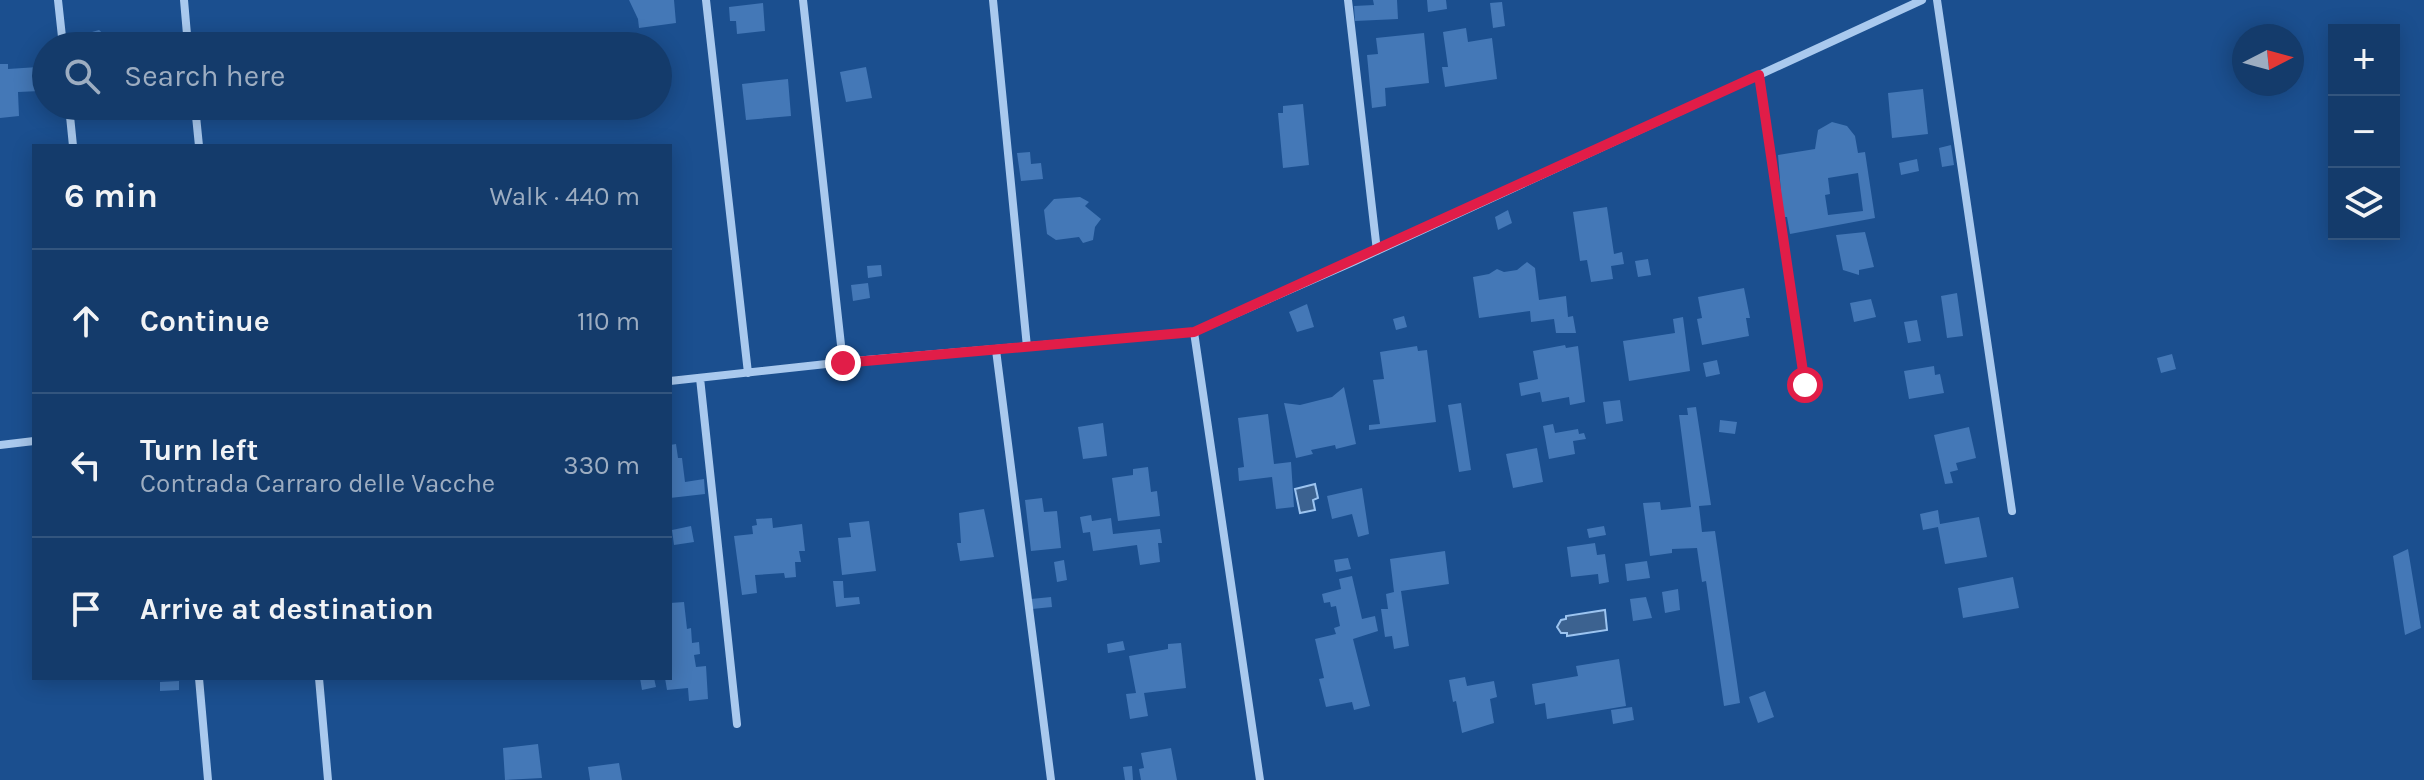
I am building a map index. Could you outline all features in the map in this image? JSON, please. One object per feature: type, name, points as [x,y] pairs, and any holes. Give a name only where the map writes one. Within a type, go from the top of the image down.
[{"type":"street","points":[[58,0],[61,32]]},
{"type":"street","points":[[184,0],[187,32]]},
{"type":"street","points":[[706,0],[748,373]]},
{"type":"street","points":[[803,0],[843,363]]},
{"type":"street","points":[[993,0],[1027,347]]},
{"type":"street","points":[[1348,0],[1377,251]]},
{"type":"street","points":[[672,381],[1194,332],[1922,0]]},
{"type":"street","points":[[1937,0],[2012,511]]},
{"type":"street","points":[[1759,75],[1805,385]]},
{"type":"street","points":[[70,120],[73,144]]},
{"type":"street","points":[[196,120],[199,144]]},
{"type":"street","points":[[1194,332],[1260,780]]},
{"type":"street","points":[[996,350],[1051,780]]},
{"type":"street","points":[[700,378],[737,724]]},
{"type":"street","points":[[0,445],[32,441]]},
{"type":"street","points":[[199,680],[208,780]]},
{"type":"street","points":[[319,680],[328,780]]},
{"type":"water","points":[[1315,484],[1318,498],[1313,500],[1315,510],[1300,513],[1295,489]]},
{"type":"water","points":[[1605,610],[1607,630],[1567,636],[1557,627],[1566,616]]},
{"type":"building","points":[[629,0],[674,0],[676,23],[639,28]]},
{"type":"building","points":[[1373,0],[1397,0],[1398,19],[1355,21],[1354,6],[1374,5]]},
{"type":"building","points":[[1427,0],[1446,0],[1447,9],[1428,12]]},
{"type":"building","points":[[1502,2],[1505,26],[1493,28],[1490,3]]},
{"type":"building","points":[[763,3],[765,31],[737,34],[736,21],[730,21],[729,7]]},
{"type":"building","points":[[1466,28],[1468,42],[1492,38],[1497,79],[1445,87],[1442,67],[1448,67],[1443,32]]},
{"type":"building","points":[[1424,33],[1429,83],[1385,88],[1386,106],[1372,108],[1367,55],[1378,54],[1376,38]]},
{"type":"building","points":[[0,64],[8,64],[8,69],[32,67],[32,91],[18,92],[19,116],[0,118]]},
{"type":"building","points":[[866,67],[872,98],[846,102],[840,72]]},
{"type":"building","points":[[788,79],[791,116],[746,120],[742,84]]},
{"type":"building","points":[[1923,89],[1928,134],[1892,138],[1888,93]]},
{"type":"building","points":[[1303,104],[1309,165],[1283,168],[1278,113],[1283,113],[1283,106]]},
{"type":"building","points":[[1832,122],[1847,126],[1855,136],[1858,153],[1865,152],[1875,218],[1790,234],[1787,217],[1783,217],[1778,155],[1815,149],[1818,130]],"holes":[[[1858,173],[1863,211],[1828,215],[1825,195],[1830,194],[1828,178]]]},
{"type":"building","points":[[1951,145],[1954,165],[1942,167],[1939,148]]},
{"type":"building","points":[[1030,152],[1031,164],[1041,163],[1043,179],[1021,181],[1017,153]]},
{"type":"building","points":[[1917,159],[1919,171],[1901,175],[1899,163]]},
{"type":"building","points":[[1080,197],[1089,202],[1085,206],[1101,219],[1095,227],[1093,240],[1083,243],[1079,237],[1056,240],[1047,234],[1044,210],[1054,199]]},
{"type":"building","points":[[1607,207],[1614,254],[1622,252],[1624,264],[1611,266],[1613,279],[1591,282],[1587,260],[1580,261],[1573,212]]},
{"type":"building","points":[[1508,210],[1512,223],[1498,230],[1495,217]]},
{"type":"building","points":[[1865,232],[1874,267],[1859,270],[1859,275],[1843,270],[1836,235]]},
{"type":"building","points":[[1648,259],[1651,275],[1638,277],[1635,261]]},
{"type":"building","points":[[1527,262],[1535,268],[1539,300],[1566,296],[1568,317],[1573,316],[1576,333],[1556,333],[1554,319],[1531,322],[1530,311],[1479,318],[1473,277],[1497,269],[1504,272],[1517,270]]},
{"type":"building","points":[[881,265],[882,276],[868,278],[867,266]]},
{"type":"building","points":[[868,283],[870,298],[853,301],[851,285]]},
{"type":"building","points":[[1744,288],[1750,318],[1746,318],[1749,336],[1702,345],[1697,319],[1702,318],[1698,297]]},
{"type":"building","points":[[1957,293],[1963,336],[1947,338],[1941,296]]},
{"type":"building","points":[[1871,299],[1876,317],[1854,322],[1850,303]]},
{"type":"building","points":[[1307,304],[1314,327],[1297,332],[1289,312]]},
{"type":"building","points":[[1404,316],[1407,327],[1396,330],[1393,319]]},
{"type":"building","points":[[1683,317],[1690,371],[1629,381],[1623,341],[1675,333],[1673,319]]},
{"type":"building","points":[[1917,320],[1921,341],[1908,343],[1904,322]]},
{"type":"building","points":[[1565,345],[1566,348],[1578,346],[1585,402],[1570,405],[1569,397],[1542,402],[1540,392],[1521,396],[1519,383],[1538,379],[1533,351]]},
{"type":"building","points":[[1417,346],[1418,351],[1427,350],[1436,422],[1369,430],[1369,425],[1380,424],[1373,380],[1384,379],[1380,352]]},
{"type":"building","points":[[2172,354],[2176,369],[2161,373],[2157,358]]},
{"type":"building","points":[[1717,360],[1720,374],[1706,377],[1703,363]]},
{"type":"building","points":[[1934,366],[1935,375],[1940,374],[1944,393],[1909,399],[1904,371]]},
{"type":"building","points":[[1344,387],[1356,444],[1311,450],[1313,454],[1296,458],[1284,403],[1300,405],[1332,397]]},
{"type":"building","points":[[1620,400],[1623,421],[1606,424],[1603,402]]},
{"type":"building","points":[[1461,403],[1471,470],[1459,472],[1448,405]]},
{"type":"building","points":[[1696,407],[1711,505],[1699,506],[1702,532],[1715,531],[1740,703],[1724,706],[1706,581],[1702,582],[1697,548],[1672,549],[1672,553],[1650,556],[1643,503],[1660,502],[1661,510],[1691,507],[1679,415],[1688,415],[1687,408]]},
{"type":"building","points":[[1268,414],[1274,464],[1291,462],[1294,507],[1276,509],[1272,477],[1239,481],[1238,468],[1244,467],[1238,418]]},
{"type":"building","points":[[1720,420],[1737,422],[1735,434],[1719,432]]},
{"type":"building","points":[[1103,423],[1107,456],[1083,459],[1078,427]]},
{"type":"building","points":[[1553,424],[1555,433],[1578,429],[1579,434],[1584,433],[1586,439],[1573,441],[1575,454],[1549,459],[1543,426]]},
{"type":"building","points":[[1969,427],[1976,458],[1956,463],[1958,470],[1950,472],[1953,483],[1945,484],[1934,435]]},
{"type":"building","points":[[676,444],[678,458],[682,458],[685,482],[704,479],[705,494],[672,498],[672,445]]},
{"type":"building","points":[[1537,448],[1543,482],[1513,488],[1506,454]]},
{"type":"building","points":[[1148,467],[1151,492],[1157,491],[1160,516],[1118,521],[1112,478],[1133,475],[1133,469]]},
{"type":"building","points":[[1362,488],[1369,534],[1358,537],[1352,514],[1332,519],[1327,496]]},
{"type":"building","points":[[1042,498],[1044,512],[1057,511],[1061,548],[1031,551],[1025,500]]},
{"type":"building","points":[[984,509],[994,557],[960,561],[957,543],[961,543],[959,513]]},
{"type":"building","points":[[1938,510],[1940,524],[1979,517],[1987,557],[1945,564],[1938,527],[1923,530],[1920,514]]},
{"type":"building","points":[[1091,515],[1092,521],[1111,518],[1113,534],[1160,529],[1160,562],[1140,565],[1137,545],[1093,551],[1090,532],[1083,533],[1080,517]]},
{"type":"building","points":[[772,518],[773,528],[802,524],[805,551],[799,551],[801,562],[795,562],[796,577],[785,578],[784,573],[755,575],[757,593],[742,595],[734,536],[753,534],[752,526],[757,525],[756,519]]},
{"type":"building","points":[[869,521],[876,571],[842,575],[838,538],[851,537],[849,523]]},
{"type":"building","points":[[691,526],[694,542],[674,545],[672,530]]},
{"type":"building","points":[[1604,526],[1606,535],[1589,538],[1587,529]]},
{"type":"building","points":[[1595,543],[1597,555],[1605,554],[1609,582],[1599,584],[1598,574],[1571,577],[1567,547]]},
{"type":"building","points":[[2408,549],[2421,628],[2405,635],[2393,556]]},
{"type":"building","points":[[1445,551],[1449,584],[1401,591],[1409,646],[1394,649],[1392,636],[1385,637],[1381,609],[1388,609],[1386,594],[1394,592],[1390,559]]},
{"type":"building","points":[[1348,558],[1351,569],[1336,572],[1334,560]]},
{"type":"building","points":[[1064,560],[1067,580],[1057,582],[1054,562]]},
{"type":"building","points":[[1647,561],[1650,578],[1627,581],[1625,564]]},
{"type":"building","points":[[1352,576],[1362,619],[1375,616],[1378,631],[1353,639],[1370,706],[1354,710],[1352,702],[1326,707],[1319,679],[1324,678],[1315,639],[1336,634],[1334,628],[1340,626],[1336,606],[1331,607],[1330,602],[1324,603],[1322,594],[1341,589],[1339,579]]},
{"type":"building","points":[[2013,577],[2019,608],[1963,618],[1958,588]]},
{"type":"building","points":[[833,581],[843,581],[844,598],[859,597],[860,604],[836,607]]},
{"type":"building","points":[[1678,589],[1680,610],[1665,613],[1662,592]]},
{"type":"building","points":[[1051,597],[1052,607],[1032,609],[1031,599]]},
{"type":"building","points":[[1646,597],[1652,618],[1633,621],[1630,599]]},
{"type":"building","points":[[684,602],[692,643],[699,642],[700,654],[694,655],[696,667],[706,666],[708,699],[689,701],[688,688],[667,690],[665,680],[672,680],[672,603]]},
{"type":"building","points":[[1123,641],[1125,650],[1108,653],[1107,644]]},
{"type":"building","points":[[1181,643],[1186,688],[1144,693],[1148,716],[1130,719],[1126,694],[1136,693],[1129,656],[1168,649],[1168,644]]},
{"type":"building","points":[[1619,659],[1626,706],[1547,719],[1545,703],[1535,705],[1532,684],[1578,676],[1576,666]]},
{"type":"building","points":[[1465,677],[1467,686],[1494,681],[1497,697],[1490,699],[1494,723],[1462,733],[1449,680]]},
{"type":"building","points":[[640,680],[654,680],[656,687],[642,690]]},
{"type":"building","points":[[179,681],[179,690],[160,691],[160,682]]},
{"type":"building","points":[[1765,691],[1774,717],[1758,723],[1749,697]]},
{"type":"building","points":[[1632,707],[1634,720],[1613,724],[1611,710]]},
{"type":"building","points":[[538,744],[542,778],[505,780],[503,748]]},
{"type":"building","points":[[1171,748],[1177,780],[1141,780],[1139,769],[1144,768],[1141,753]]},
{"type":"building","points":[[619,763],[622,780],[590,780],[588,767]]},
{"type":"building","points":[[1132,766],[1133,780],[1125,780],[1123,767]]},
{"type":"route","points":[[843,363],[1194,332],[1759,75],[1805,385]]}]
